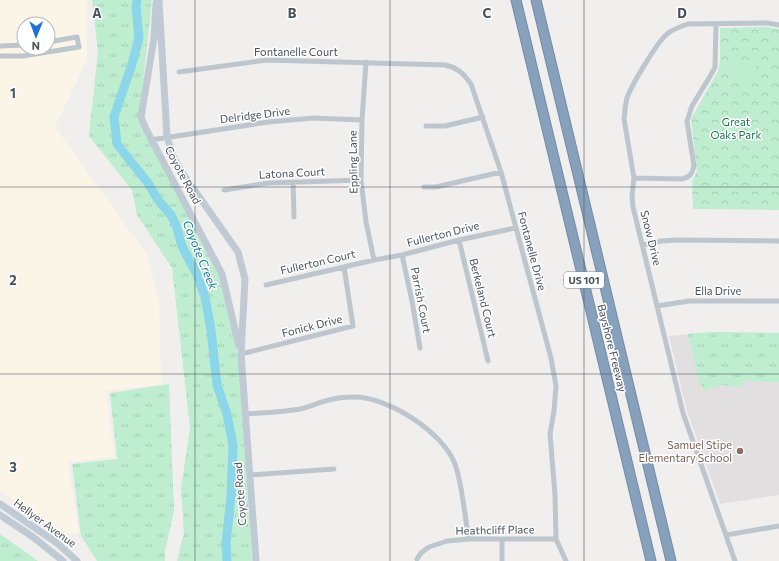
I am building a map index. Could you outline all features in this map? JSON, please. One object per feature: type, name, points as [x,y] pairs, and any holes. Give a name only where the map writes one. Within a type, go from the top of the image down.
[{"type":"highway","name":"Bayshore Freeway","points":[[516,0],[651,561]]},
{"type":"highway","name":"Bayshore Freeway","points":[[536,0],[671,561]]},
{"type":"street","name":"Coyote Road","points":[[156,0],[154,38],[141,117],[222,274],[241,354]]},
{"type":"street","name":"Coyote Road","points":[[159,0],[167,137],[173,156],[182,172],[238,252],[245,279],[241,354],[256,561]]},
{"type":"street","name":"Snow Drive","points":[[735,561],[683,413],[633,207],[632,195],[634,178],[624,119],[630,91],[658,45],[668,33],[688,24],[767,23],[779,25]]},
{"type":"street","points":[[634,178],[682,178],[689,177],[693,172],[694,166],[688,120],[692,106],[715,67],[716,24]]},
{"type":"street","points":[[56,41],[77,37],[79,48],[56,51]]},
{"type":"street","points":[[0,46],[16,45]]},
{"type":"street","points":[[0,56],[16,56]]},
{"type":"street","name":"Fontanelle Court","points":[[179,72],[267,60],[366,62]]},
{"type":"street","name":"Fontanelle Drive","points":[[366,62],[445,64],[456,68],[471,84],[501,172],[551,358],[556,386],[554,412],[550,434],[555,495],[556,539]]},
{"type":"street","name":"Eppling Lane","points":[[366,62],[362,120],[361,180],[366,222],[374,260]]},
{"type":"street","points":[[426,126],[445,126],[483,117]]},
{"type":"street","name":"Delridge Drive","points":[[152,140],[268,122],[313,118],[362,120]]},
{"type":"street","points":[[424,187],[436,187],[501,172]]},
{"type":"street","name":"Latona Court","points":[[224,190],[269,183],[361,180]]},
{"type":"street","points":[[293,182],[294,217]]},
{"type":"street","name":"Fullerton Drive","points":[[374,260],[402,255],[459,240],[516,228]]},
{"type":"street","name":"Berkeland Court","points":[[459,240],[488,361]]},
{"type":"street","points":[[643,244],[676,240],[779,241]]},
{"type":"street","name":"Parrish Court","points":[[402,255],[420,348]]},
{"type":"street","name":"Fullerton Court","points":[[266,284],[374,260]]},
{"type":"street","name":"Fonick Drive","points":[[241,354],[353,326],[344,267]]},
{"type":"street","name":"Ella Drive","points":[[657,306],[689,301],[779,301]]},
{"type":"street","points":[[245,414],[298,409],[330,399],[354,397],[372,399],[390,405],[429,431],[447,450],[454,462],[458,474],[469,539]]},
{"type":"street","points":[[250,475],[334,469]]},
{"type":"street","name":"Hellyer Avenue","points":[[0,504],[52,539],[77,561]]},
{"type":"street","name":"Hellyer Avenue","points":[[0,515],[33,537],[63,561]]},
{"type":"street","points":[[726,535],[779,526]]},
{"type":"street","name":"Heathcliff Place","points":[[417,559],[421,553],[429,547],[447,541],[469,539],[556,539]]},
{"type":"street","points":[[502,539],[502,561]]},
{"type":"street","points":[[556,539],[566,561]]},
{"type":"shaded area","points":[[0,0],[87,0],[87,59],[55,127],[147,255],[159,301],[161,384],[106,391],[114,457],[68,462],[79,533],[66,534],[0,491]]},
{"type":"shaded area","name":"Samuel Stipe Elementary School","points":[[713,332],[779,333],[779,495],[720,504],[686,408],[669,336]]},
{"type":"green space","points":[[92,0],[152,0],[139,119],[219,274],[238,355],[252,561],[177,561],[184,532],[181,488],[190,428],[172,268],[137,215],[132,190],[89,136],[98,52]]},
{"type":"green space","name":"Great Oaks Park","points":[[767,27],[779,29],[779,210],[693,209],[692,182],[697,171],[691,119],[718,71],[720,60],[720,28]]},
{"type":"green space","points":[[729,60],[756,60],[756,79],[729,79]]},
{"type":"green space","points":[[713,332],[779,333],[779,382],[743,381],[742,387],[722,385],[704,390],[702,385],[700,385],[688,334]]},
{"type":"green space","points":[[169,384],[174,511],[165,551],[165,561],[97,561],[81,536],[72,464],[117,459],[110,393]]},
{"type":"green space","points":[[0,534],[34,558],[38,561],[0,561]]},
{"type":"waterway","name":"Coyote Creek","points":[[137,0],[136,6],[139,38],[114,117],[117,144],[148,183],[158,200],[171,215],[176,225],[182,246],[197,275],[205,297],[211,330],[217,385],[227,414],[233,446],[231,497],[226,543],[227,561]]},
{"type":"place","name":"Samuel Stipe Elementary School","points":[[740,451]]}]
